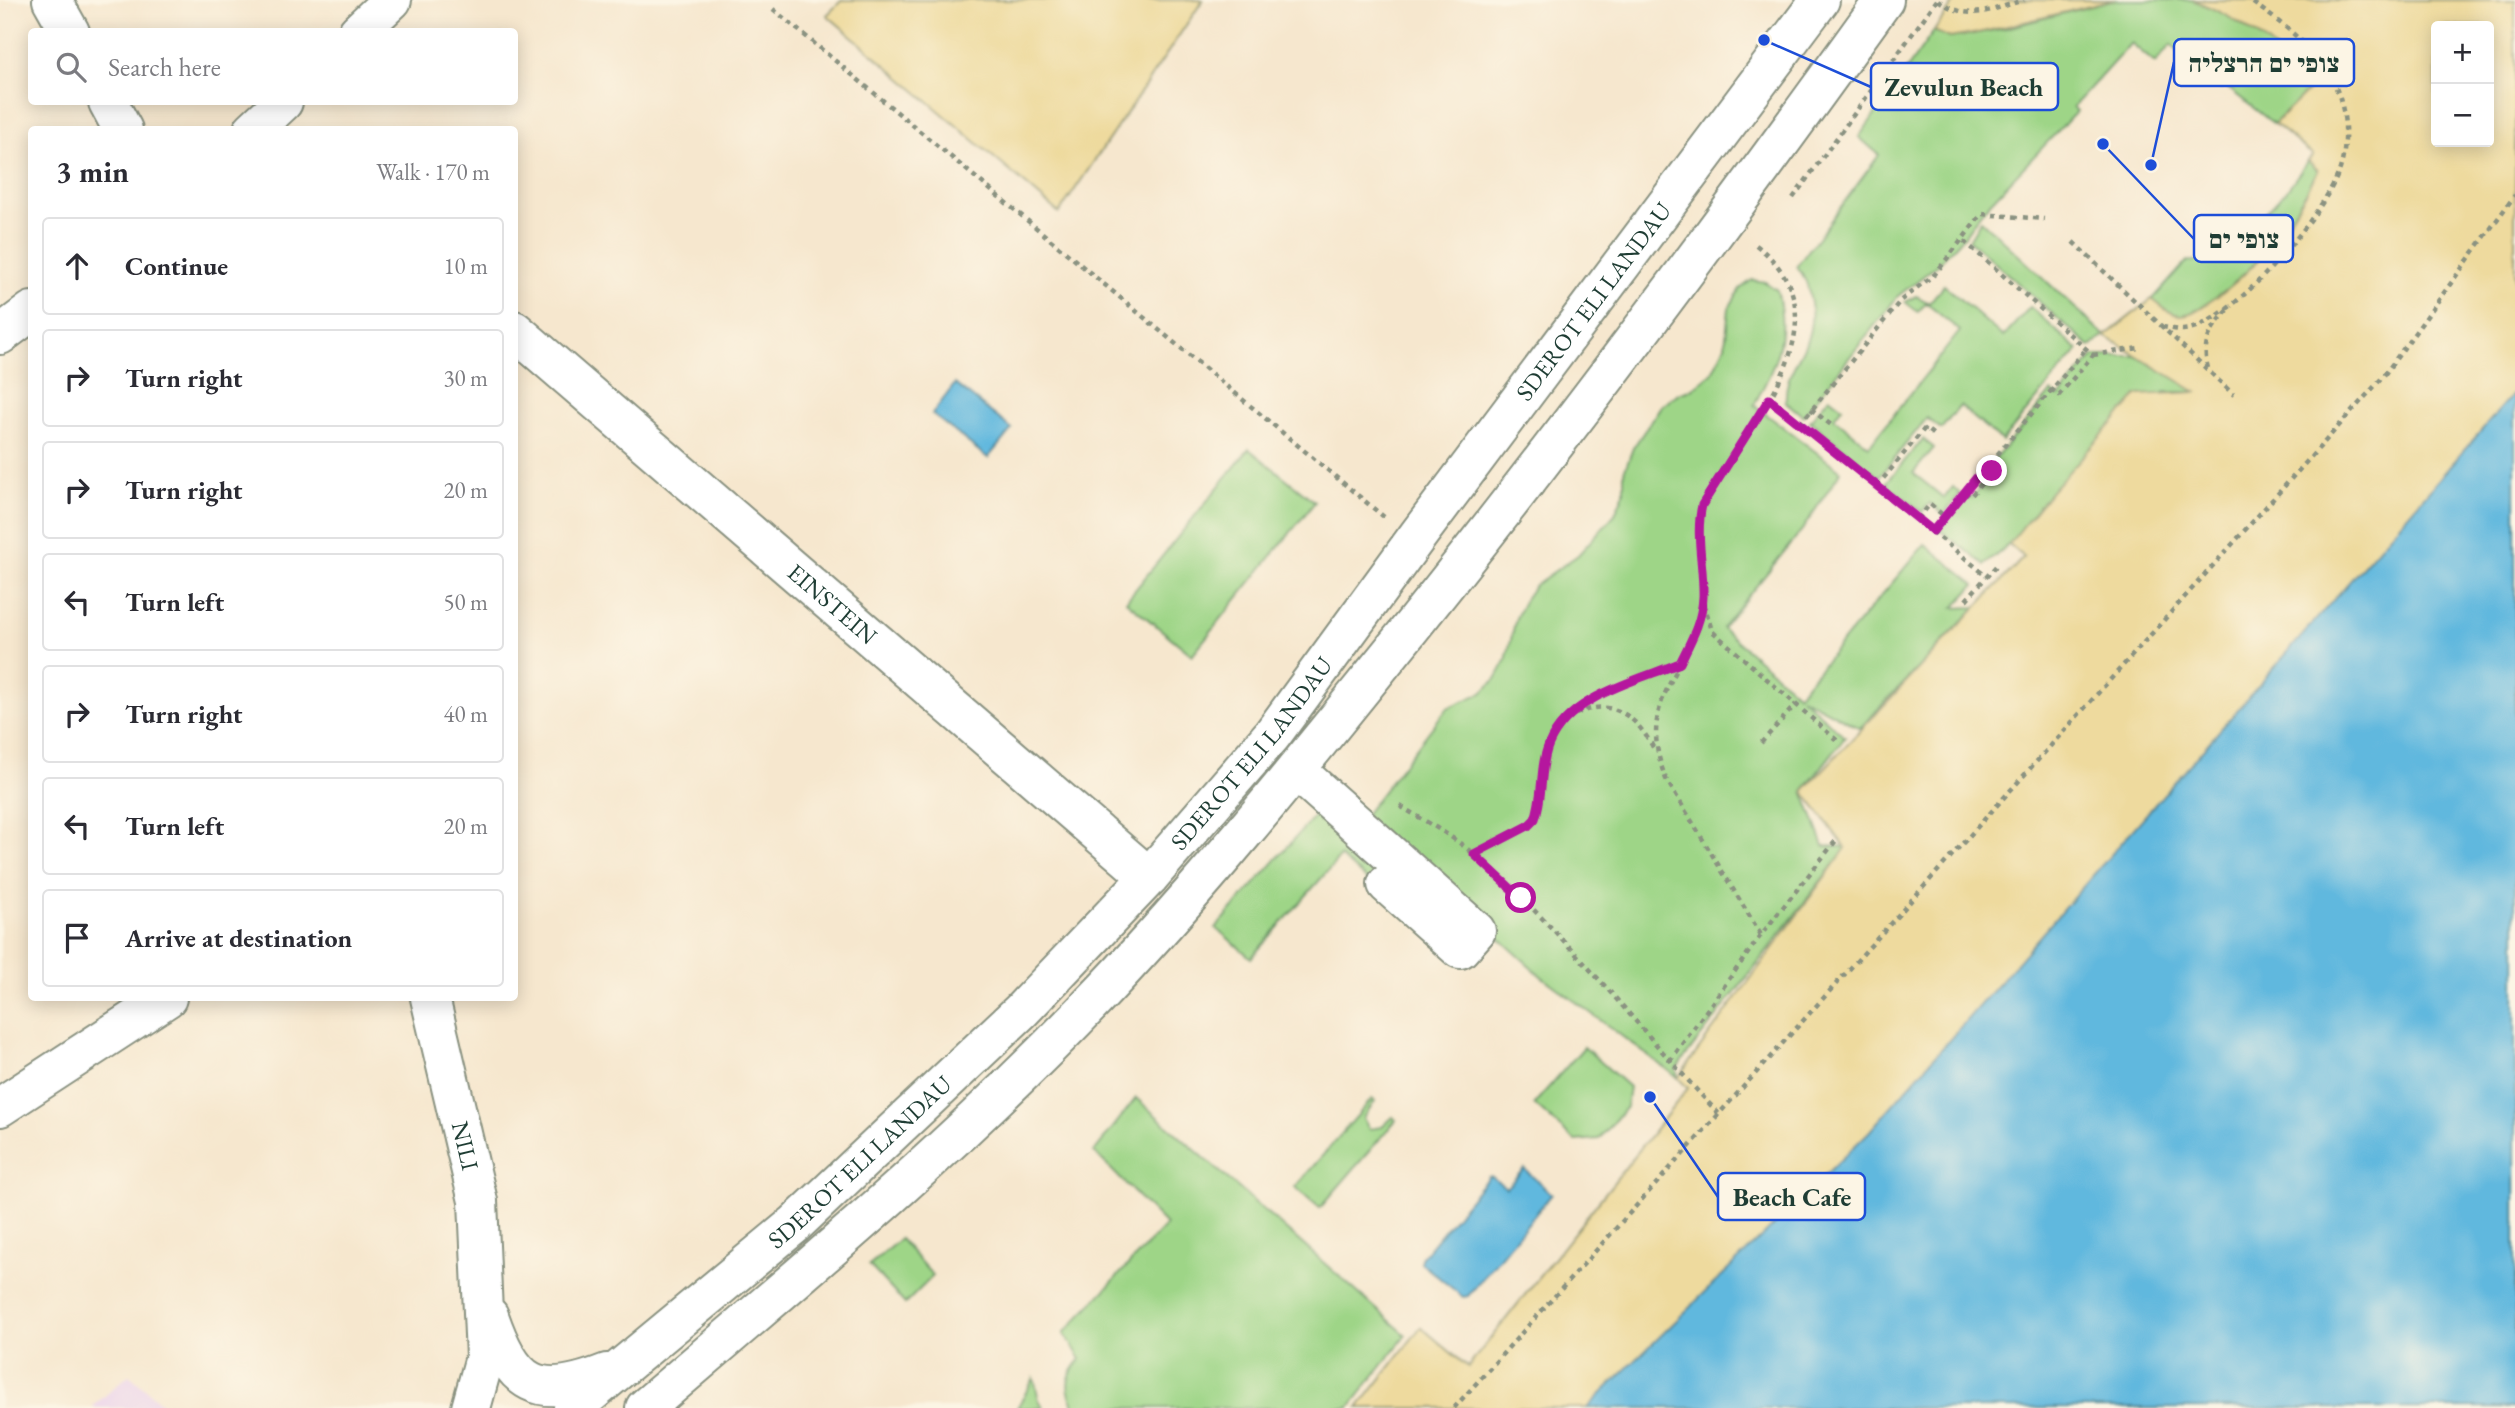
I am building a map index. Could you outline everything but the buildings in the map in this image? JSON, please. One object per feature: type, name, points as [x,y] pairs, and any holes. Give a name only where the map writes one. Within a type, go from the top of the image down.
[{"type":"street","points":[[52,0],[68,28]]},
{"type":"street","points":[[362,28],[392,0]]},
{"type":"street","name":"SDEROT ELI LANDAU","points":[[573,1408],[813,1208],[1021,1011],[1149,877],[1272,735],[1820,0]]},
{"type":"street","name":"SDEROT ELI LANDAU","points":[[645,1408],[905,1183],[1078,1017],[1181,906],[1296,770],[1485,536],[1746,191],[1884,0]]},
{"type":"street","points":[[110,105],[121,126]]},
{"type":"street","points":[[0,335],[28,314]]},
{"type":"street","name":"EINSTEIN","points":[[518,333],[1149,877]]},
{"type":"street","points":[[1296,770],[1476,932],[1460,949],[1387,884]]},
{"type":"street","points":[[0,1107],[162,1001]]},
{"type":"street","name":"NILI","points":[[431,1001],[478,1201],[485,1357],[471,1408]]},
{"type":"street","name":"NILI","points":[[482,1298],[500,1350],[516,1373],[544,1387],[554,1387],[574,1386],[617,1369]]},
{"type":"path","points":[[1938,0],[1955,12],[1976,15],[2024,0]]},
{"type":"path","points":[[2209,371],[2203,352],[2218,321],[2315,217],[2340,169],[2345,143],[2342,105],[2327,71],[2301,39],[2249,0]]},
{"type":"path","points":[[773,9],[1414,542]]},
{"type":"path","points":[[1454,1408],[2382,377],[2515,195]]},
{"type":"path","points":[[1800,424],[1900,300],[1936,274],[1964,241],[1982,214],[2044,219]]},
{"type":"path","points":[[1964,241],[2093,355]]},
{"type":"path","points":[[2073,242],[2234,395]]},
{"type":"path","points":[[1756,245],[1776,261],[1787,279],[1798,316],[1793,346],[1769,399],[1702,505],[1698,521],[1706,618],[1712,631],[1840,743]]},
{"type":"path","points":[[2162,327],[2184,330],[2214,317],[2247,290]]},
{"type":"path","points":[[2051,389],[2059,395],[2093,355],[2139,348]]},
{"type":"path","points":[[1933,531],[2086,349]]},
{"type":"path","points":[[1769,399],[1987,576]]},
{"type":"path","points":[[1811,409],[1831,425]]},
{"type":"path","points":[[1877,486],[1925,428],[1935,436]]},
{"type":"path","points":[[1918,519],[1930,504],[1945,517]]},
{"type":"path","points":[[1966,600],[1997,565]]},
{"type":"path","points":[[1657,755],[1657,711],[1695,636],[1703,599]]},
{"type":"path","points":[[1474,854],[1528,826],[1535,819],[1548,746],[1565,720],[1597,697],[1680,663]]},
{"type":"path","points":[[1761,743],[1796,704]]},
{"type":"path","points":[[1565,720],[1588,709],[1606,707],[1643,727],[1666,779],[1760,935]]},
{"type":"path","points":[[1388,799],[1474,854],[1592,970],[1719,1114]]},
{"type":"path","points":[[1670,1061],[1760,935],[1838,838]]},
{"type":"shaded area","points":[[129,1375],[167,1408],[91,1408]]},
{"type":"green space","points":[[2115,0],[2191,0],[2224,11],[2241,21],[2273,48],[2310,89],[2274,124],[2224,85],[2221,89],[2171,45],[2155,63],[2131,43],[2073,107],[2077,111],[1981,212],[1965,235],[1936,266],[1898,296],[1803,416],[1786,402],[1789,379],[1805,345],[1812,315],[1807,284],[1797,266],[1879,155],[1859,137],[1934,31],[1950,38],[2006,28]]},
{"type":"green space","points":[[2308,161],[2318,170],[2308,189],[2285,226],[2243,275],[2209,302],[2188,314],[2172,313],[2152,300],[2187,261],[2226,254],[2286,191]]},
{"type":"green space","points":[[1981,220],[2105,336],[2090,347],[1969,240]]},
{"type":"green space","points":[[1752,280],[1765,282],[1777,290],[1782,322],[1774,363],[1754,405],[1841,471],[1802,530],[1722,628],[1798,694],[1925,544],[1975,585],[1954,608],[1976,607],[1860,728],[1801,697],[1845,737],[1803,791],[1824,846],[1847,847],[1676,1069],[1678,1078],[1541,976],[1364,816],[1447,708],[1482,693],[1496,679],[1506,661],[1516,618],[1525,599],[1535,585],[1578,555],[1615,514],[1624,493],[1624,472],[1633,448],[1661,406],[1676,395],[1692,389],[1712,373],[1725,346],[1729,308],[1740,289]]},
{"type":"green space","points":[[1944,285],[2003,337],[2030,307],[2078,350],[2002,441],[1960,406],[1941,429],[1927,418],[1879,477],[1810,421],[1829,397],[1842,407],[1834,418],[1869,446],[1960,331],[1926,303],[1918,312],[1905,302],[1916,296],[1929,303]]},
{"type":"green space","points":[[2094,356],[2136,356],[2198,392],[2165,392],[2053,489],[2009,544],[1985,565],[1939,529],[1965,495],[1971,499],[1993,471],[1989,466],[2051,392],[2059,397]]},
{"type":"green space","points":[[1923,439],[1934,448],[1913,473],[1944,498],[1953,487],[1960,494],[1944,514],[1930,503],[1922,512],[1886,483]]},
{"type":"green space","points":[[1249,449],[1315,502],[1192,655],[1126,601]]},
{"type":"green space","points":[[1318,812],[1380,866],[1368,881],[1340,857],[1251,958],[1216,928]]},
{"type":"green space","points":[[1584,1047],[1629,1087],[1626,1107],[1599,1139],[1575,1141],[1534,1104]]},
{"type":"green space","points":[[1136,1098],[1406,1335],[1349,1408],[1071,1408],[1074,1405],[1068,1380],[1081,1359],[1064,1333],[1166,1225],[1094,1152]]},
{"type":"green space","points":[[1372,1099],[1375,1101],[1363,1118],[1369,1129],[1382,1127],[1393,1117],[1396,1120],[1320,1208],[1295,1187]]},
{"type":"green space","points":[[900,1239],[933,1276],[905,1304],[869,1265]]},
{"type":"green space","points":[[1034,1378],[1039,1400],[1044,1408],[1017,1408]]},
{"type":"sand","points":[[842,0],[1203,0],[1059,213],[827,15]]},
{"type":"sand","points":[[1956,0],[2115,0],[1950,38],[1934,31]]},
{"type":"sand","points":[[2193,0],[2515,0],[2515,392],[1869,1132],[1587,1408],[1358,1408],[1421,1327],[1468,1367],[1688,1088],[1678,1078],[1846,848],[1803,791],[2024,557],[2009,544],[2053,489],[2138,395],[2196,392],[2105,336],[2152,299],[2169,311],[2184,315],[2199,309],[2227,289],[2272,244],[2297,208],[2318,170],[2308,161],[2313,155],[2274,124],[2310,89],[2273,47],[2227,16]]},
{"type":"water","points":[[955,384],[1012,429],[988,458],[932,414]]},
{"type":"water","points":[[2515,392],[2515,1408],[1587,1408],[1869,1132]]},
{"type":"water","points":[[1524,1169],[1552,1194],[1468,1296],[1463,1297],[1421,1263],[1421,1258],[1488,1177],[1491,1176],[1506,1188]]},
{"type":"place","name":"Zevulun Beach","points":[[1764,40]]},
{"type":"place","name":"צופי ים","points":[[2103,144]]},
{"type":"place","name":"צופי ים הרצליה","points":[[2151,165]]},
{"type":"place","name":"Beach Cafe","points":[[1650,1097]]},
{"type":"route","points":[[1521,898],[1474,854],[1528,826],[1535,819],[1548,746],[1565,720],[1597,697],[1680,663],[1695,636],[1703,599],[1698,521],[1702,505],[1769,399],[1933,531],[1986,466],[1992,471]]}]
